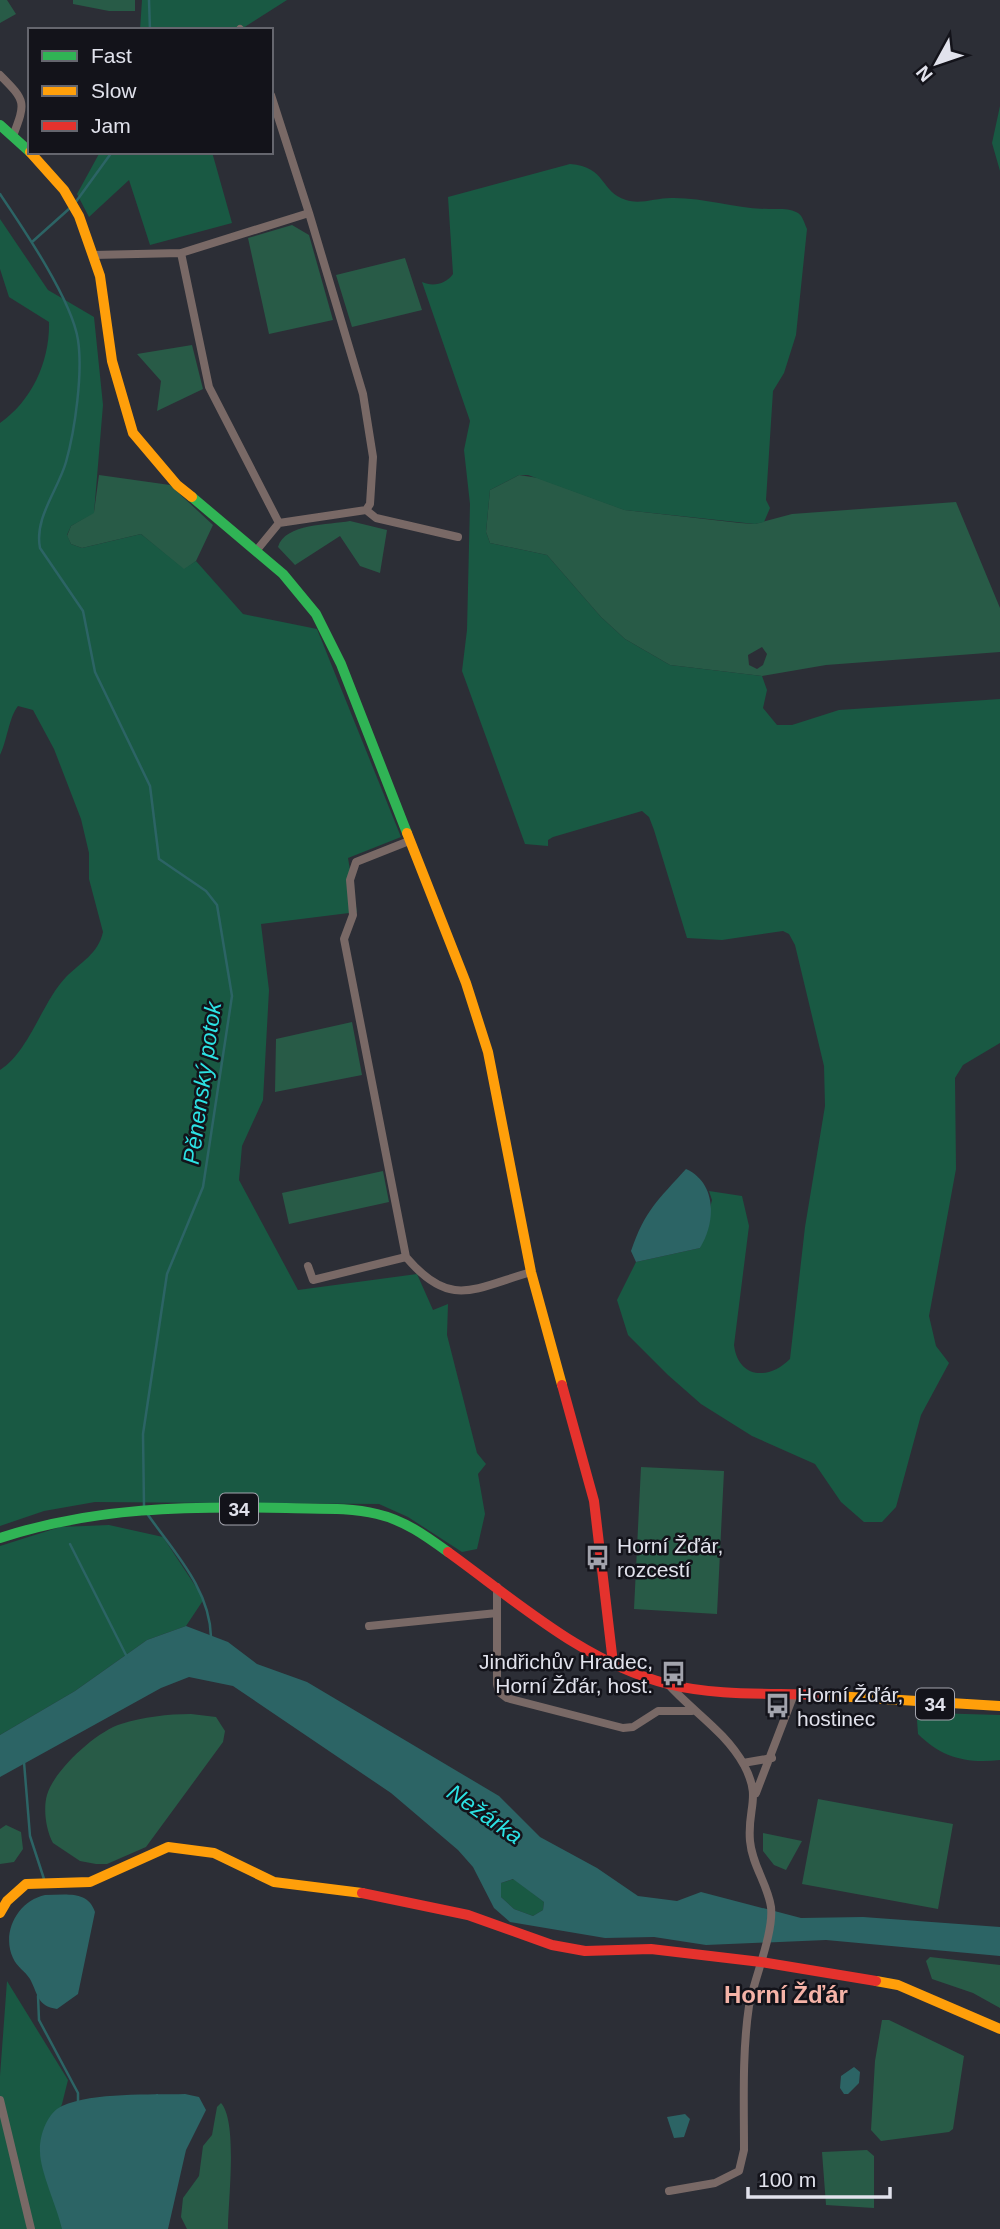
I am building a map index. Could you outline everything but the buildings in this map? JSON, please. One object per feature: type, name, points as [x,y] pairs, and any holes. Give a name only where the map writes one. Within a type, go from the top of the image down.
[{"type":"street","points":[[0,75],[21,96],[23,108],[13,136]]},
{"type":"street","points":[[273,102],[363,394],[373,457],[370,504],[366,510]]},
{"type":"street","points":[[0,125],[28,150]]},
{"type":"street","points":[[32,154],[64,190],[79,216],[100,276],[112,361],[133,433],[177,485],[283,574],[316,614],[341,664],[466,984],[488,1052],[531,1272],[594,1501],[603,1558],[613,1663]]},
{"type":"street","points":[[93,255],[181,253],[309,213]]},
{"type":"street","points":[[181,253],[209,387],[279,523]]},
{"type":"street","points":[[256,551],[279,523],[366,510],[376,518],[458,537]]},
{"type":"street","points":[[409,841],[356,862],[350,880],[353,915],[344,939],[406,1257],[433,1284],[453,1293],[531,1272]]},
{"type":"street","points":[[308,1266],[313,1280],[406,1257]]},
{"type":"street","name":"34","points":[[0,1538],[45,1521],[94,1511],[355,1510],[379,1514],[410,1526],[581,1645],[613,1663],[668,1684],[1000,1706]]},
{"type":"street","points":[[497,1585],[497,1684],[499,1692],[507,1698],[623,1728],[633,1727],[658,1711],[692,1711]]},
{"type":"street","points":[[369,1626],[497,1614]]},
{"type":"street","points":[[668,1684],[692,1711],[718,1730],[743,1763],[755,1793]]},
{"type":"street","points":[[669,2191],[715,2183],[739,2171],[744,2150],[750,2005],[771,1908],[751,1852],[751,1807],[772,1758],[794,1694]]},
{"type":"street","points":[[743,1763],[772,1758]]},
{"type":"street","points":[[0,1913],[7,1901],[26,1884],[90,1882],[168,1847],[215,1853],[274,1882],[336,1888],[429,1907],[468,1916],[552,1945],[585,1951],[651,1949],[762,1956],[898,1985],[1000,2029]]},
{"type":"street","points":[[0,2100],[32,2229]]},
{"type":"shaded area","points":[[0,0],[7,0],[16,14],[0,23]]},
{"type":"shaded area","points":[[73,0],[135,0],[135,11],[109,11],[73,4]]},
{"type":"shaded area","points":[[142,0],[287,0],[243,28],[140,28]]},
{"type":"shaded area","points":[[1000,106],[1000,171],[992,143]]},
{"type":"shaded area","points":[[99,154],[213,154],[232,223],[150,245],[129,180],[89,217],[77,194]]},
{"type":"shaded area","points":[[570,164],[591,170],[611,191],[626,200],[638,202],[686,198],[757,209],[790,210],[802,217],[807,229],[796,335],[784,373],[773,391],[766,500],[770,508],[764,522],[755,524],[624,510],[528,475],[519,475],[490,490],[486,532],[490,543],[547,555],[601,617],[625,639],[670,665],[762,676],[767,690],[763,708],[777,725],[792,725],[839,710],[1000,699],[1000,1043],[963,1065],[955,1078],[956,1169],[929,1316],[936,1346],[949,1363],[921,1415],[896,1507],[882,1522],[864,1522],[841,1502],[815,1464],[752,1436],[701,1404],[628,1335],[617,1300],[636,1262],[700,1248],[712,1200],[709,1191],[742,1196],[749,1226],[734,1345],[737,1356],[741,1364],[755,1373],[773,1371],[790,1359],[805,1227],[825,1106],[824,1066],[795,945],[789,934],[783,931],[722,940],[687,938],[654,830],[649,817],[642,811],[553,837],[548,840],[548,846],[525,844],[462,671],[467,630],[470,504],[464,450],[470,421],[422,282],[439,284],[453,274],[448,197]]},
{"type":"shaded area","points":[[0,219],[48,290],[94,317],[103,405],[94,513],[71,526],[67,535],[71,544],[82,548],[141,534],[184,569],[196,561],[243,614],[317,629],[401,837],[348,858],[357,912],[261,924],[269,990],[263,1100],[242,1146],[239,1180],[298,1290],[417,1274],[433,1310],[448,1304],[447,1335],[477,1453],[486,1464],[478,1474],[485,1514],[477,1549],[462,1552],[408,1517],[379,1504],[95,1502],[44,1511],[0,1526],[0,1070],[19,1051],[57,987],[93,952],[103,932],[89,879],[89,853],[81,819],[54,749],[33,710],[18,706],[12,716],[0,755],[0,423],[21,403],[37,379],[46,351],[49,322],[9,297],[0,269]]},
{"type":"shaded area","points":[[292,225],[309,235],[333,320],[269,334],[248,238]]},
{"type":"shaded area","points":[[405,258],[422,310],[352,327],[336,275]]},
{"type":"shaded area","points":[[192,345],[203,389],[157,411],[161,381],[137,354]]},
{"type":"shaded area","points":[[99,475],[170,485],[213,525],[196,561],[184,570],[141,534],[82,548],[71,544],[67,536],[71,526],[94,512]]},
{"type":"shaded area","points":[[519,475],[538,478],[625,510],[755,524],[792,514],[956,502],[1000,608],[1000,652],[826,665],[762,676],[670,665],[625,639],[601,617],[547,555],[490,543],[486,532],[490,490]],"holes":[[[762,647],[767,654],[763,665],[757,669],[749,665],[748,655]]]},
{"type":"shaded area","points":[[350,521],[387,530],[380,573],[360,566],[340,536],[295,565],[278,547],[282,539],[298,529]]},
{"type":"shaded area","points":[[352,1022],[362,1075],[275,1092],[276,1039]]},
{"type":"shaded area","points":[[383,1171],[389,1202],[289,1224],[282,1193]]},
{"type":"shaded area","points":[[641,1467],[724,1471],[717,1614],[634,1609]]},
{"type":"shaded area","points":[[109,1525],[163,1537],[204,1599],[186,1626],[147,1640],[75,1691],[0,1735],[0,1546],[60,1527]]},
{"type":"shaded area","points":[[931,1713],[1000,1715],[1000,1760],[965,1760],[945,1753],[927,1742],[918,1734],[917,1720]]},
{"type":"shaded area","points":[[191,1714],[216,1717],[225,1731],[223,1742],[146,1847],[107,1864],[96,1864],[80,1861],[53,1843],[46,1819],[47,1795],[67,1763],[100,1735],[121,1724],[156,1716]]},
{"type":"shaded area","points":[[818,1799],[953,1824],[938,1909],[802,1884]]},
{"type":"shaded area","points":[[6,1825],[21,1832],[23,1849],[14,1862],[0,1864],[0,1829]]},
{"type":"shaded area","points":[[763,1833],[802,1841],[786,1870],[774,1865],[763,1851]]},
{"type":"shaded area","points":[[514,1879],[544,1902],[543,1910],[533,1916],[514,1909],[501,1897],[501,1883]]},
{"type":"shaded area","points":[[930,1957],[1000,1965],[1000,2008],[973,1993],[932,1979],[926,1961]]},
{"type":"shaded area","points":[[7,1981],[68,2080],[62,2104],[46,2142],[65,2229],[0,2229],[0,2076]]},
{"type":"shaded area","points":[[882,2020],[889,2020],[964,2056],[953,2129],[949,2132],[881,2141],[871,2130],[875,2061]]},
{"type":"shaded area","points":[[221,2103],[226,2113],[231,2144],[228,2229],[187,2229],[181,2217],[183,2198],[199,2176],[203,2146],[212,2135],[217,2107]]},
{"type":"shaded area","points":[[867,2150],[874,2156],[874,2208],[826,2205],[822,2152]]},
{"type":"water","points":[[686,1169],[704,1184],[711,1204],[709,1227],[700,1248],[636,1262],[631,1251],[642,1225],[653,1206]]},
{"type":"water","name":"Nežárka","points":[[186,1626],[228,1642],[257,1664],[307,1682],[499,1796],[540,1837],[597,1868],[638,1896],[677,1901],[701,1892],[801,1918],[863,1917],[1000,1927],[1000,1956],[826,1940],[706,1945],[654,1937],[605,1938],[510,1922],[494,1908],[473,1867],[458,1850],[391,1793],[233,1686],[189,1677],[161,1688],[0,1777],[0,1735],[75,1691],[147,1640]],"holes":[[[513,1879],[544,1902],[543,1910],[533,1916],[514,1909],[501,1897],[501,1883]]]},
{"type":"water","points":[[45,1895],[81,1897],[92,1905],[95,1912],[78,1994],[57,2009],[42,2002],[30,1979],[15,1961],[10,1948],[9,1938],[14,1919],[27,1904]]},
{"type":"water","points":[[854,2067],[860,2072],[859,2083],[848,2094],[844,2094],[840,2088],[841,2076]]},
{"type":"water","points":[[185,2094],[199,2097],[206,2110],[186,2150],[168,2229],[62,2229],[40,2152],[43,2132],[52,2114],[62,2106],[90,2098]]},
{"type":"water","points":[[685,2114],[690,2119],[684,2137],[674,2138],[667,2117]]},
{"type":"waterway","points":[[149,0],[150,28]]},
{"type":"waterway","points":[[75,203],[111,154]]},
{"type":"waterway","name":"Pěnenský potok","points":[[0,194],[57,285],[67,305],[78,340],[79,385],[72,434],[66,462],[43,515],[40,548],[83,611],[95,672],[150,786],[159,859],[206,891],[217,905],[232,996],[203,1187],[167,1274],[143,1434],[144,1506]]},
{"type":"waterway","points":[[32,242],[70,208]]},
{"type":"waterway","name":"Pěnenský potok","points":[[146,1512],[197,1586],[209,1619],[211,1637]]},
{"type":"waterway","points":[[70,1544],[127,1657]]},
{"type":"waterway","points":[[24,1762],[30,1836],[44,1879]]},
{"type":"waterway","points":[[38,1996],[39,2020],[78,2093],[78,2102]]},
{"type":"traffic: fast","points":[[0,125],[28,150]]},
{"type":"traffic: fast","points":[[192,497],[283,574],[316,614],[341,664],[407,833]]},
{"type":"traffic: fast","points":[[0,1538],[106,1514],[213,1507],[332,1509],[355,1510],[396,1520],[448,1552]]},
{"type":"traffic: slow","points":[[32,154],[64,190],[79,216],[100,276],[112,361],[133,433],[177,485],[192,497]]},
{"type":"traffic: slow","points":[[407,833],[466,983],[488,1052],[531,1272],[562,1385]]},
{"type":"traffic: slow","points":[[818,1695],[1000,1706]]},
{"type":"traffic: slow","points":[[0,1913],[7,1901],[26,1884],[90,1882],[168,1847],[214,1853],[274,1882],[362,1893]]},
{"type":"traffic: slow","points":[[876,1981],[898,1985],[1000,2029]]},
{"type":"traffic: jam","points":[[562,1385],[594,1501],[613,1663]]},
{"type":"traffic: jam","points":[[448,1552],[552,1629],[608,1661],[638,1674],[686,1688],[818,1695]]},
{"type":"traffic: jam","points":[[362,1893],[468,1915],[552,1945],[585,1951],[651,1949],[761,1962],[876,1981]]},
{"type":"place","name":"Horní Žďár, rozcestí","points":[[597,1557]]},
{"type":"place","name":"Jindřichův Hradec, Horní Žďár, host.","points":[[673,1673]]},
{"type":"place","name":"Horní Žďár, hostinec","points":[[777,1706]]},
{"type":"district","name":"Horní Žďár","points":[[786,1994]]}]
